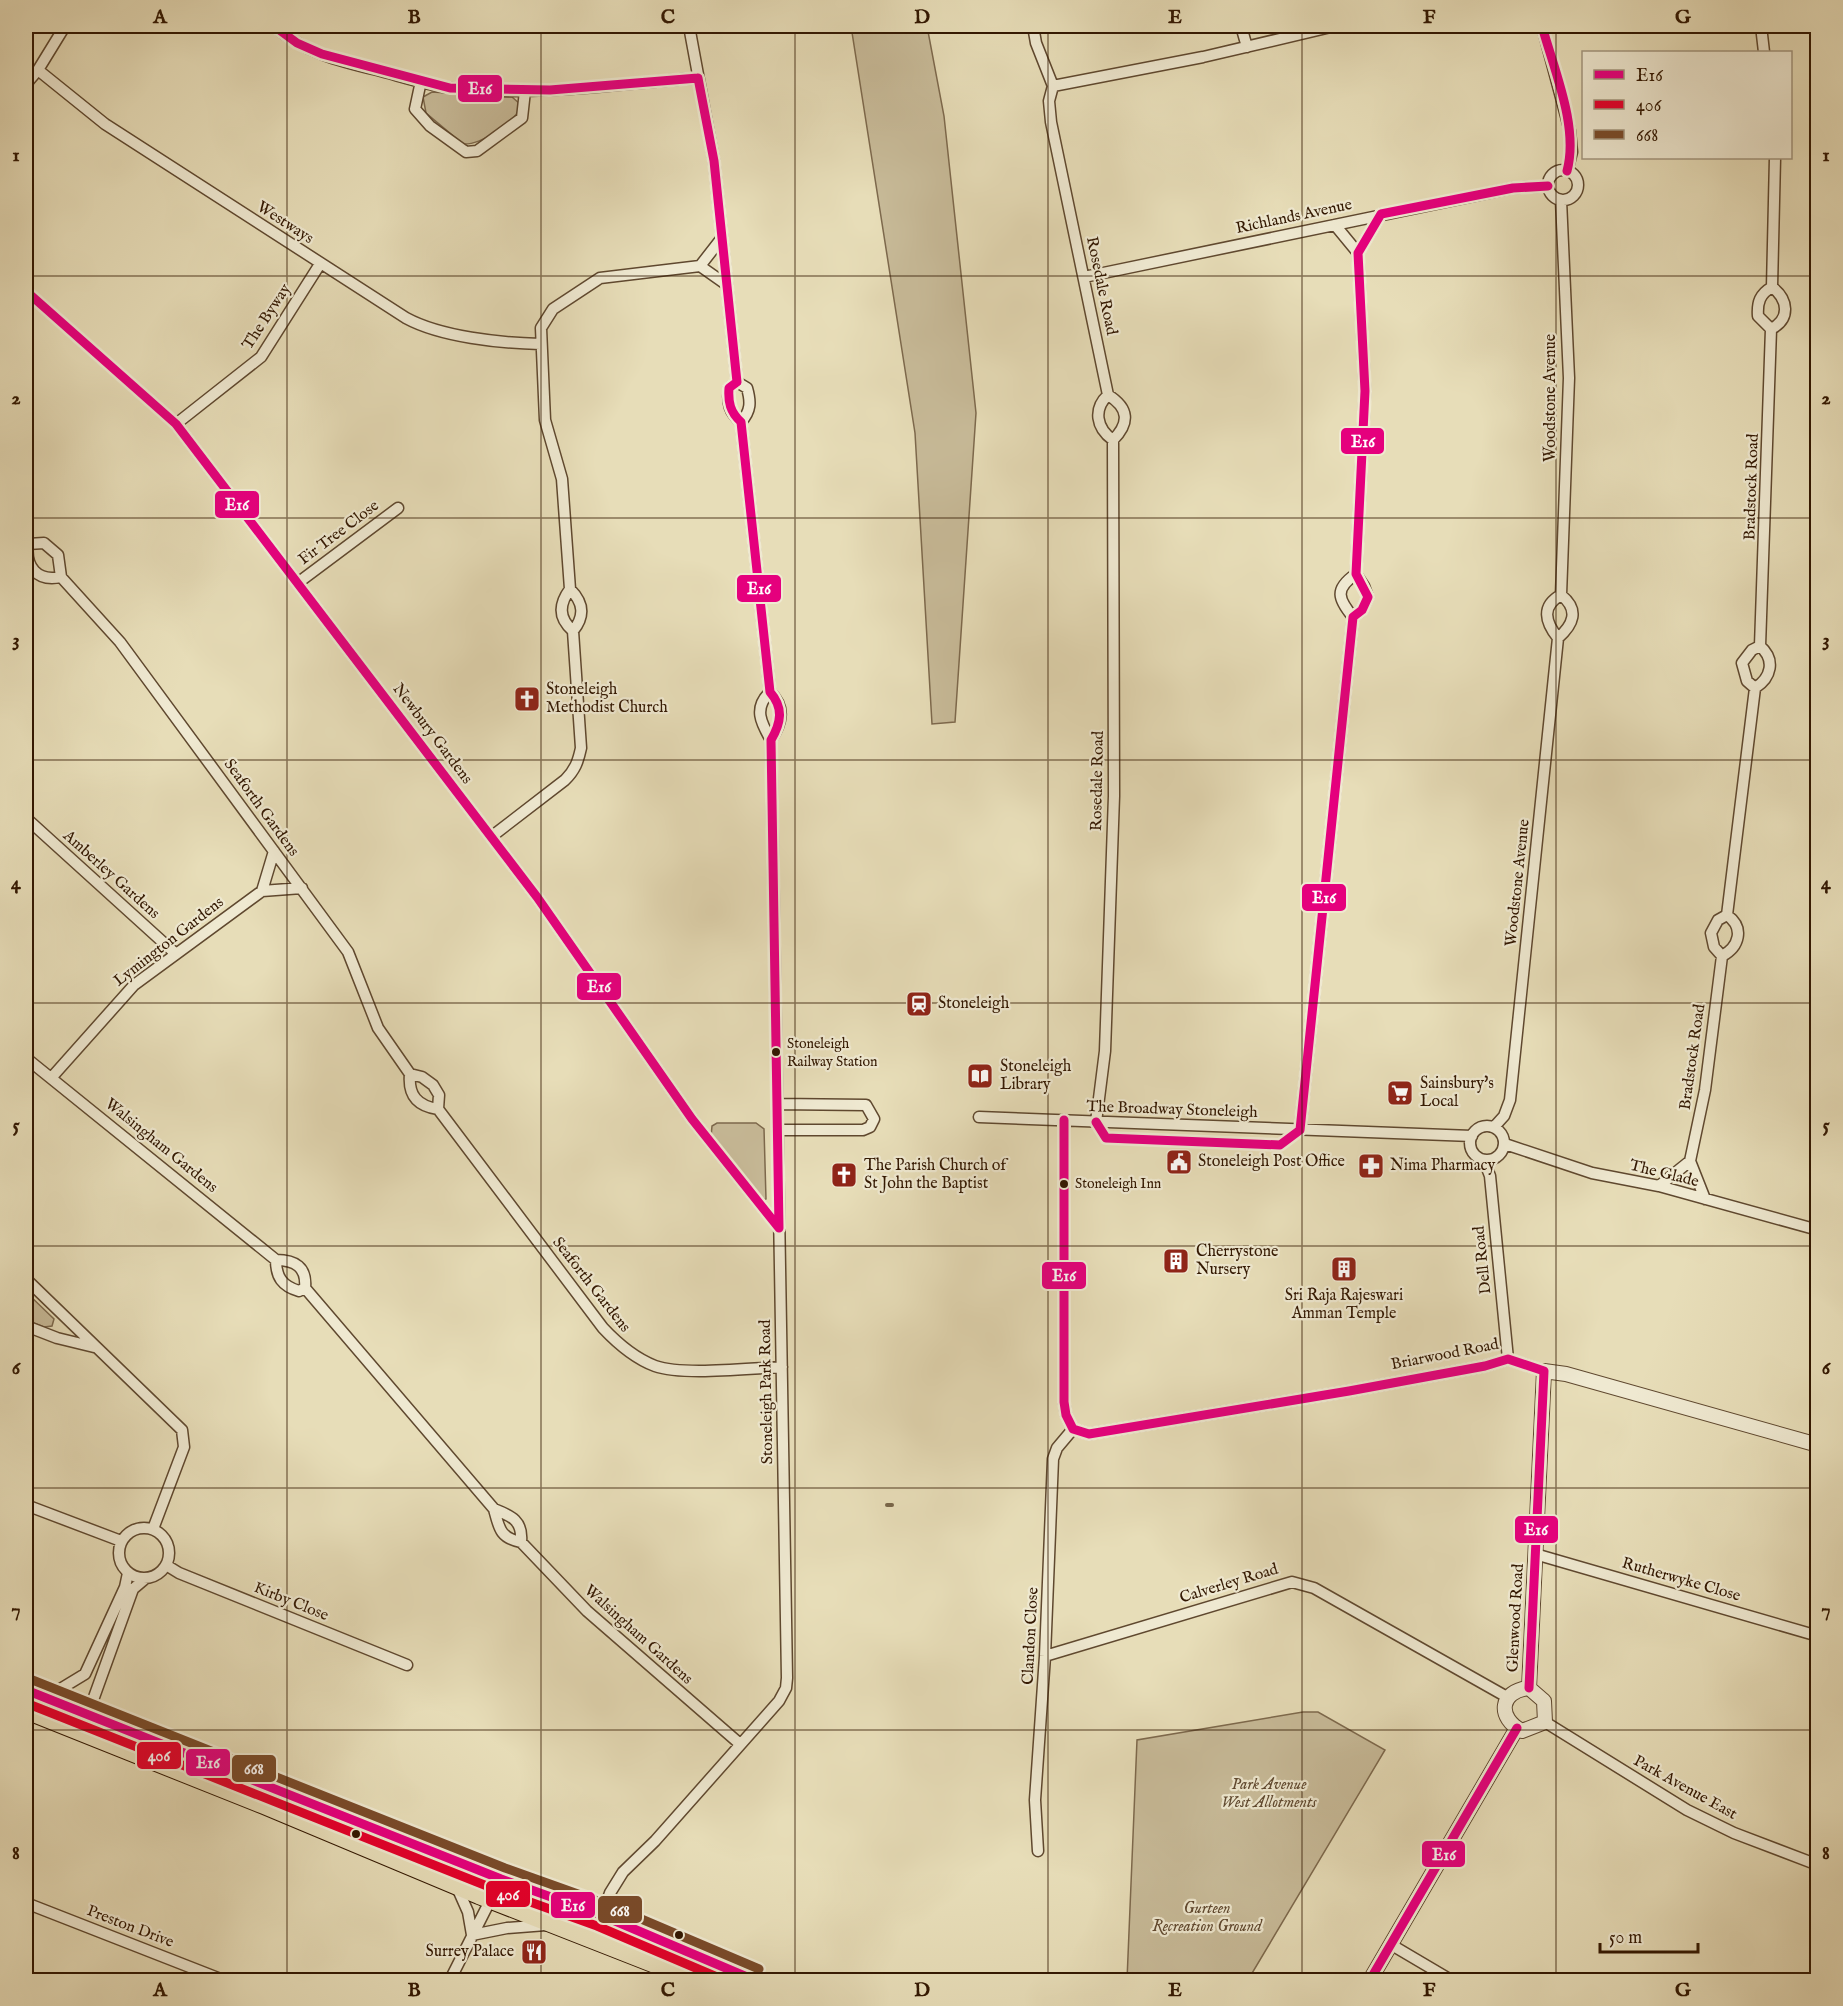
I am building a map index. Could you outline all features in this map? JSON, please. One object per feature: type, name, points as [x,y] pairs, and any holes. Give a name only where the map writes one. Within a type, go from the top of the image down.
[{"type":"highway","points":[[33,1693],[501,1879],[601,1915],[754,1980]]},
{"type":"highway","points":[[26,1710],[552,1924],[696,1980]]},
{"type":"street","points":[[26,84],[38,70],[65,26]]},
{"type":"street","points":[[274,26],[289,39],[310,51],[458,89],[525,91],[698,78]]},
{"type":"street","name":"Stoneleigh Park Road","points":[[689,26],[714,161],[737,382]]},
{"type":"street","points":[[1033,26],[1036,43],[1053,86],[1247,47],[1335,26]]},
{"type":"street","points":[[1241,26],[1247,47]]},
{"type":"street","points":[[1542,26],[1570,131],[1572,152],[1567,171]]},
{"type":"street","points":[[1761,26],[1764,51]]},
{"type":"street","name":"Westways","points":[[38,70],[105,124],[320,264],[417,324],[494,341],[540,344]]},
{"type":"street","points":[[421,81],[415,109],[430,126],[466,152],[477,151],[522,118],[525,91]]},
{"type":"street","name":"Rosedale Road","points":[[1053,86],[1049,101],[1051,122],[1108,395],[1124,408],[1126,418],[1124,426],[1113,440],[1114,796],[1105,1052],[1096,1122]]},
{"type":"street","name":"Bradstock Road","points":[[1772,329],[1779,325],[1786,309],[1785,301],[1772,287],[1775,159]]},
{"type":"street","points":[[1567,171],[1576,177],[1579,186],[1575,196],[1561,200],[1553,195],[1548,186],[1553,174],[1567,171]]},
{"type":"street","name":"Richlands Avenue","points":[[1084,277],[1513,188],[1548,186]]},
{"type":"street","name":"Woodstone Avenue","points":[[1494,1127],[1504,1116],[1510,1100],[1558,638],[1568,630],[1574,618],[1571,605],[1561,595],[1569,378],[1561,200]]},
{"type":"street","points":[[1353,617],[1362,610],[1368,597],[1356,574],[1365,391],[1358,253],[1381,214]]},
{"type":"street","points":[[1335,225],[1358,253]]},
{"type":"street","points":[[700,266],[721,239]]},
{"type":"street","name":"The Byway","points":[[176,424],[261,357],[320,264]]},
{"type":"street","points":[[573,631],[564,623],[560,610],[570,589],[562,479],[546,430],[540,344],[541,327],[553,309],[600,278],[700,266],[727,285]]},
{"type":"street","name":"Bradstock Road","points":[[1722,956],[1733,949],[1738,939],[1736,925],[1727,915],[1755,688],[1765,681],[1770,668],[1768,657],[1760,646],[1772,329],[1758,316],[1758,306],[1764,291],[1772,287]]},
{"type":"street","name":"Newbury Gardens","points":[[26,291],[176,424],[299,582],[491,837],[692,1119],[779,1228]]},
{"type":"street","name":"Stoneleigh Park Road","points":[[737,382],[747,388],[750,399],[749,413],[741,422],[770,692],[777,699],[781,716],[780,727],[771,740]]},
{"type":"street","name":"Stoneleigh Park Road","points":[[737,382],[729,388],[728,400],[731,415],[741,422]]},
{"type":"street","name":"Rosedale Road","points":[[1108,395],[1101,402],[1098,419],[1106,436],[1113,440]]},
{"type":"street","name":"Fir Tree Close","points":[[299,582],[398,508]]},
{"type":"street","name":"Seaforth Gardens","points":[[61,576],[50,579],[33,571],[26,556],[27,543],[44,543],[58,555],[61,576],[120,642],[348,952],[378,1028],[411,1074],[422,1077],[433,1085],[439,1095],[438,1109],[603,1328],[620,1346],[658,1367],[681,1370],[782,1367]]},
{"type":"street","points":[[1300,1130],[1353,617],[1342,604],[1341,593],[1345,581],[1356,574]]},
{"type":"street","points":[[491,837],[565,780],[578,761],[581,748],[573,631],[580,622],[582,609],[578,597],[570,589]]},
{"type":"street","name":"Woodstone Avenue","points":[[1558,638],[1548,626],[1547,609],[1551,601],[1561,595]]},
{"type":"street","points":[[1755,688],[1747,681],[1742,663],[1752,650],[1760,646]]},
{"type":"street","name":"Stoneleigh Park Road","points":[[601,1915],[610,1893],[623,1872],[655,1841],[779,1701],[787,1678],[771,740],[760,718],[763,699],[770,692]]},
{"type":"street","name":"Amberley Gardens","points":[[26,818],[176,954]]},
{"type":"street","points":[[274,851],[262,891],[302,888]]},
{"type":"street","name":"Lymington Gardens","points":[[52,1077],[114,1004],[134,985],[262,891]]},
{"type":"street","name":"Bradstock Road","points":[[1690,1161],[1705,1090],[1722,956],[1714,947],[1711,933],[1718,920],[1727,915]]},
{"type":"street","name":"Walsingham Gardens","points":[[26,1058],[276,1260],[287,1260],[299,1266],[304,1273],[305,1288],[494,1509],[517,1520],[522,1530],[521,1542]]},
{"type":"street","name":"Seaforth Gardens","points":[[411,1074],[409,1087],[415,1099],[424,1107],[438,1109]]},
{"type":"street","points":[[778,1104],[866,1104],[874,1119],[870,1127],[863,1130],[778,1130]]},
{"type":"street","name":"The Broadway Stoneleigh","points":[[979,1117],[1472,1136]]},
{"type":"street","points":[[1064,1120],[1064,1402],[1066,1414],[1073,1429]]},
{"type":"street","points":[[1484,1126],[1494,1127],[1502,1134],[1505,1144],[1495,1159],[1484,1160],[1472,1151],[1472,1136],[1484,1126]]},
{"type":"street","name":"The Glade","points":[[1505,1144],[1592,1173],[1659,1186],[1818,1230]]},
{"type":"street","name":"Dell Road","points":[[1484,1160],[1490,1176],[1508,1359]]},
{"type":"street","points":[[1659,1186],[1690,1161],[1705,1199]]},
{"type":"street","name":"Walsingham Gardens","points":[[276,1260],[278,1277],[284,1285],[299,1291],[305,1288]]},
{"type":"street","points":[[26,1279],[177,1422],[185,1436],[184,1447],[153,1529]]},
{"type":"street","points":[[26,1326],[57,1338],[96,1347]]},
{"type":"street","name":"Briarwood Road","points":[[1073,1429],[1089,1434],[1360,1389],[1485,1366],[1508,1359],[1544,1371],[1566,1374],[1818,1445]]},
{"type":"street","name":"Glenwood Road","points":[[1528,1688],[1544,1371]]},
{"type":"street","name":"Clandon Close","points":[[1038,1851],[1035,1800],[1045,1656],[1053,1459],[1057,1448],[1073,1429]]},
{"type":"street","points":[[26,1505],[121,1541]]},
{"type":"street","name":"Walsingham Gardens","points":[[494,1509],[501,1534],[510,1540],[521,1542],[586,1611],[740,1744]]},
{"type":"street","points":[[33,1693],[57,1691],[85,1674],[125,1587],[128,1573],[118,1555],[121,1541],[131,1531],[153,1529],[166,1540],[168,1548],[166,1565],[161,1571],[146,1578],[133,1589],[93,1700],[98,1718]]},
{"type":"street","name":"Rutherwyke Close","points":[[1535,1554],[1818,1636]]},
{"type":"street","name":"Kirby Close","points":[[166,1565],[179,1573],[406,1665]]},
{"type":"street","points":[[128,1573],[146,1578]]},
{"type":"street","name":"Calverley Road","points":[[1045,1656],[1292,1582],[1314,1588],[1507,1697]]},
{"type":"street","points":[[1528,1688],[1544,1701],[1545,1722],[1522,1731],[1517,1728],[1507,1719],[1504,1708],[1507,1697],[1515,1689],[1528,1688]]},
{"type":"street","name":"Park Avenue East","points":[[1545,1722],[1687,1810],[1734,1833],[1818,1865]]},
{"type":"street","points":[[1370,1980],[1517,1728]]},
{"type":"street","points":[[450,1980],[501,1879]]},
{"type":"street","points":[[456,1885],[468,1912],[472,1935]]},
{"type":"street","name":"Preston Drive","points":[[26,1903],[223,1980]]},
{"type":"street","points":[[601,1915],[599,1923],[602,1931],[607,1936],[626,1943],[636,1957]]},
{"type":"street","points":[[472,1935],[507,1928],[552,1924]]},
{"type":"street","points":[[1390,1944],[1451,1980]]},
{"type":"green space","points":[[851,26],[927,26],[944,116],[976,413],[955,722],[932,724],[915,433]]},
{"type":"green space","points":[[432,92],[512,97],[520,104],[513,118],[498,132],[479,141],[463,144],[426,113],[423,97]]},
{"type":"green space","points":[[717,1123],[756,1123],[764,1129],[766,1199],[763,1200],[711,1137],[712,1126]]},
{"type":"green space","points":[[26,1292],[54,1319],[52,1326],[44,1327],[26,1320]]},
{"type":"green space","name":"Park Avenue West Allotments","points":[[1303,1712],[1318,1712],[1385,1750],[1248,1980],[1127,1980],[1137,1740]]},
{"type":"waterway","points":[[887,1505],[892,1505]]},
{"type":"transit line","name":"E16","points":[[274,26],[297,43],[322,54],[450,88],[550,90],[698,78]]},
{"type":"transit line","name":"E16","points":[[1542,26],[1568,117],[1570,154],[1567,171]]},
{"type":"transit line","name":"E16","points":[[698,78],[714,161],[737,382]]},
{"type":"transit line","name":"E16","points":[[1381,214],[1513,188],[1548,186]]},
{"type":"transit line","name":"E16","points":[[1300,1130],[1353,617],[1362,610],[1368,597],[1356,574],[1365,391],[1358,253],[1381,214]]},
{"type":"transit line","name":"E16","points":[[26,291],[176,424],[537,897],[692,1119],[779,1228]]},
{"type":"transit line","name":"E16","points":[[737,382],[729,388],[729,402],[732,411],[741,422],[770,692],[777,704],[780,716],[771,740],[779,1228]]},
{"type":"transit line","name":"E16","points":[[1064,1120],[1064,1402],[1066,1415],[1073,1429]]},
{"type":"transit line","name":"E16","points":[[1096,1122],[1106,1138],[1280,1145],[1300,1130]]},
{"type":"transit line","name":"E16","points":[[1073,1429],[1089,1434],[1349,1391],[1485,1366],[1508,1359],[1544,1371]]},
{"type":"transit line","name":"E16","points":[[1529,1688],[1544,1371]]},
{"type":"transit line","name":"668","points":[[30,1679],[505,1868],[606,1904],[759,1969]]},
{"type":"transit line","name":"E16","points":[[26,1690],[501,1879],[601,1915],[754,1980]]},
{"type":"transit line","name":"406","points":[[26,1703],[497,1890],[597,1926],[724,1980]]},
{"type":"transit line","name":"E16","points":[[1370,1980],[1517,1728]]},
{"type":"place","name":"Stoneleigh Methodist Church","points":[[527,699]]},
{"type":"place","name":"Stoneleigh","points":[[919,1004]]},
{"type":"place","name":"Stoneleigh Railway Station","points":[[776,1052]]},
{"type":"place","name":"Stoneleigh Library","points":[[980,1076]]},
{"type":"place","name":"Sainsbury's Local","points":[[1400,1093]]},
{"type":"place","name":"Stoneleigh Post Office","points":[[1179,1162]]},
{"type":"place","name":"Nima Pharmacy","points":[[1371,1166]]},
{"type":"place","name":"The Parish Church of St John the Baptist","points":[[844,1175]]},
{"type":"place","name":"Stoneleigh Inn","points":[[1064,1184]]},
{"type":"place","name":"Cherrystone Nursery","points":[[1176,1261]]},
{"type":"place","name":"Sri Raja Rajeswari Amman Temple","points":[[1344,1269]]},
{"type":"place","name":"Surrey Palace","points":[[534,1952]]},
{"type":"park label","name":"Gurteen Recreation Ground","points":[[1207,1918]]}]
